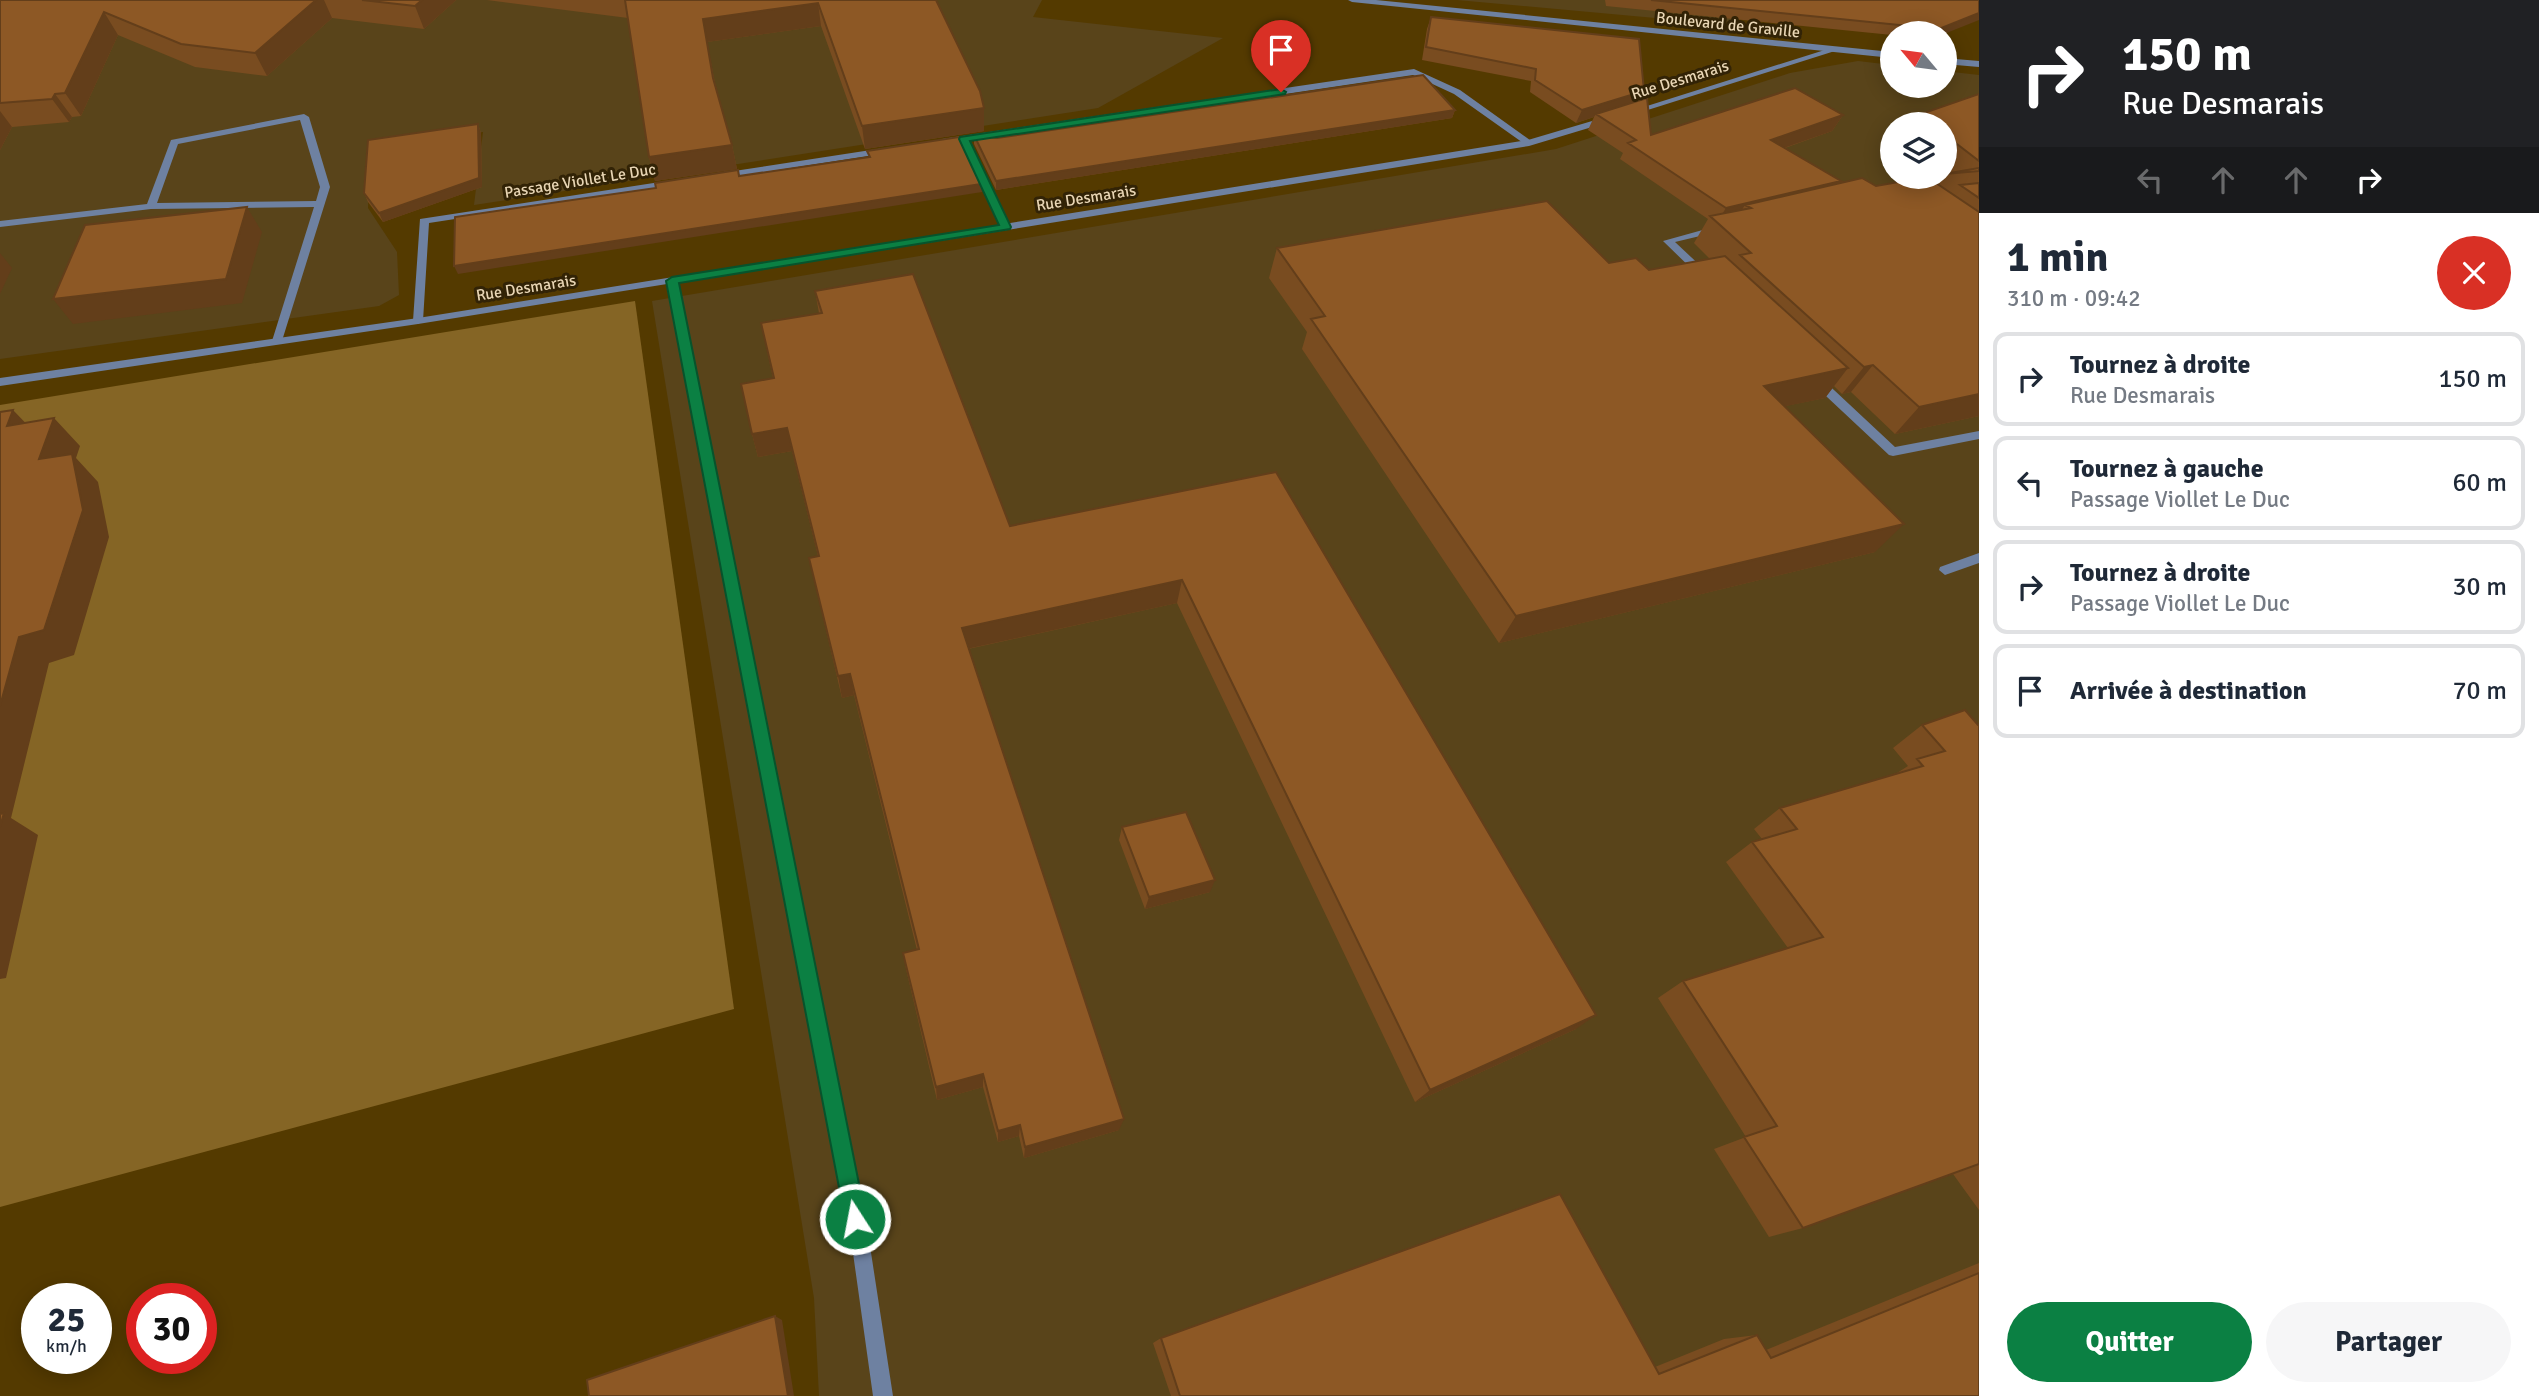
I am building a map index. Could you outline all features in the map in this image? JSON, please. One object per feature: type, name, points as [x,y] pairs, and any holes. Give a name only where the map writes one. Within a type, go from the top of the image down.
[{"type":"street","name":"Boulevard de Graville","points":[[1352,0],[1880,54]]},
{"type":"street","name":"Rue Desmarais","points":[[0,382],[418,321],[1528,143],[1835,50]]},
{"type":"street","points":[[1957,62],[1979,64]]},
{"type":"street","points":[[937,143],[1414,72],[1457,92],[1528,143]]},
{"type":"street","points":[[150,206],[174,142],[304,117],[325,187],[277,341]]},
{"type":"street","points":[[964,139],[1006,227]]},
{"type":"street","points":[[708,178],[897,149]]},
{"type":"street","name":"Passage Viollet Le Duc","points":[[418,321],[424,220],[680,182]]},
{"type":"street","points":[[0,224],[150,206],[320,204]]},
{"type":"street","points":[[1717,287],[1668,241],[1735,225]]},
{"type":"street","points":[[672,281],[860,1246],[883,1396]]},
{"type":"street","points":[[1805,370],[1893,452],[1979,435]]},
{"type":"street","points":[[1945,570],[1979,558]]},
{"type":"shaded area","points":[[0,0],[1042,0],[1033,17],[1223,38],[1098,108],[474,205],[483,132],[370,147],[368,208],[397,252],[399,295],[379,306],[0,359]]},
{"type":"shaded area","points":[[1457,0],[1804,0],[1721,24]]},
{"type":"shaded area","points":[[1858,61],[1880,64],[1880,98],[1957,98],[1957,72],[1979,75],[1979,1396],[819,1396],[814,1298],[652,301],[1556,149],[1790,73]]},
{"type":"shaded area","points":[[635,301],[734,1009],[0,1207],[0,405]]},
{"type":"building","points":[[0,0],[316,0],[255,53],[181,44],[104,12],[65,93],[55,94],[52,99],[0,103]]},
{"type":"building","points":[[362,0],[422,0],[415,6]]},
{"type":"building","points":[[625,0],[936,0],[980,91],[984,108],[862,126],[818,3],[703,19],[713,78],[732,145],[649,157]]},
{"type":"building","points":[[1651,0],[1979,0],[1979,13],[1957,22],[1880,23]]},
{"type":"building","points":[[1431,17],[1639,39],[1644,91],[1582,110],[1535,80],[1536,69],[1426,47]]},
{"type":"building","points":[[1423,75],[1455,110],[996,181],[974,135],[986,134],[987,137],[997,138]]},
{"type":"building","points":[[1795,88],[1843,115],[1771,140],[1841,181],[1726,208],[1628,143],[1636,140],[1596,114],[1647,98],[1651,135]]},
{"type":"building","points":[[1979,94],[1979,161],[1957,144],[1957,112],[1927,112]]},
{"type":"building","points":[[478,124],[479,178],[379,213],[364,193],[368,140]]},
{"type":"building","points":[[959,137],[981,184],[454,266],[455,217],[656,188],[655,183],[738,170],[739,176],[870,157],[867,151]]},
{"type":"building","points":[[1979,168],[1979,171],[1957,172]]},
{"type":"building","points":[[1862,178],[1876,186],[1880,185],[1880,189],[1945,189],[1979,212],[1979,394],[1919,407],[1873,365],[1864,367],[1740,255],[1751,253],[1710,216],[1751,208],[1745,205]]},
{"type":"building","points":[[1979,183],[1979,198],[1960,185]]},
{"type":"building","points":[[1547,201],[1609,263],[1636,258],[1649,270],[1725,256],[1848,368],[1764,386],[1904,524],[1516,616],[1311,319],[1325,316],[1277,248]]},
{"type":"building","points":[[247,207],[226,279],[53,299],[85,225]]},
{"type":"building","points":[[913,274],[1010,526],[1276,472],[1596,1015],[1430,1090],[1182,580],[962,628],[1124,1119],[1025,1147],[1020,1125],[998,1131],[983,1074],[936,1087],[903,953],[919,949],[850,674],[838,676],[809,558],[819,556],[787,428],[752,434],[741,384],[774,378],[761,323],[822,313],[815,291]]},
{"type":"building","points":[[13,410],[7,426],[54,418],[39,459],[72,454],[83,510],[44,630],[19,637],[0,706],[0,412]]},
{"type":"building","points":[[1965,710],[1979,725],[1979,1164],[1803,1228],[1744,1137],[1777,1126],[1683,981],[1823,937],[1752,842],[1797,829],[1780,808],[1923,766],[1917,759],[1945,751],[1922,725]]},
{"type":"building","points":[[1186,812],[1215,880],[1149,897],[1122,827]]},
{"type":"building","points":[[1560,1194],[1659,1374],[1757,1335],[1771,1358],[1979,1273],[1979,1396],[1180,1396],[1161,1338]]},
{"type":"building","points":[[775,1316],[788,1396],[589,1396],[587,1380]]},
{"type":"route","points":[[855,1219],[672,281],[1006,227],[964,139],[1281,92]]}]
